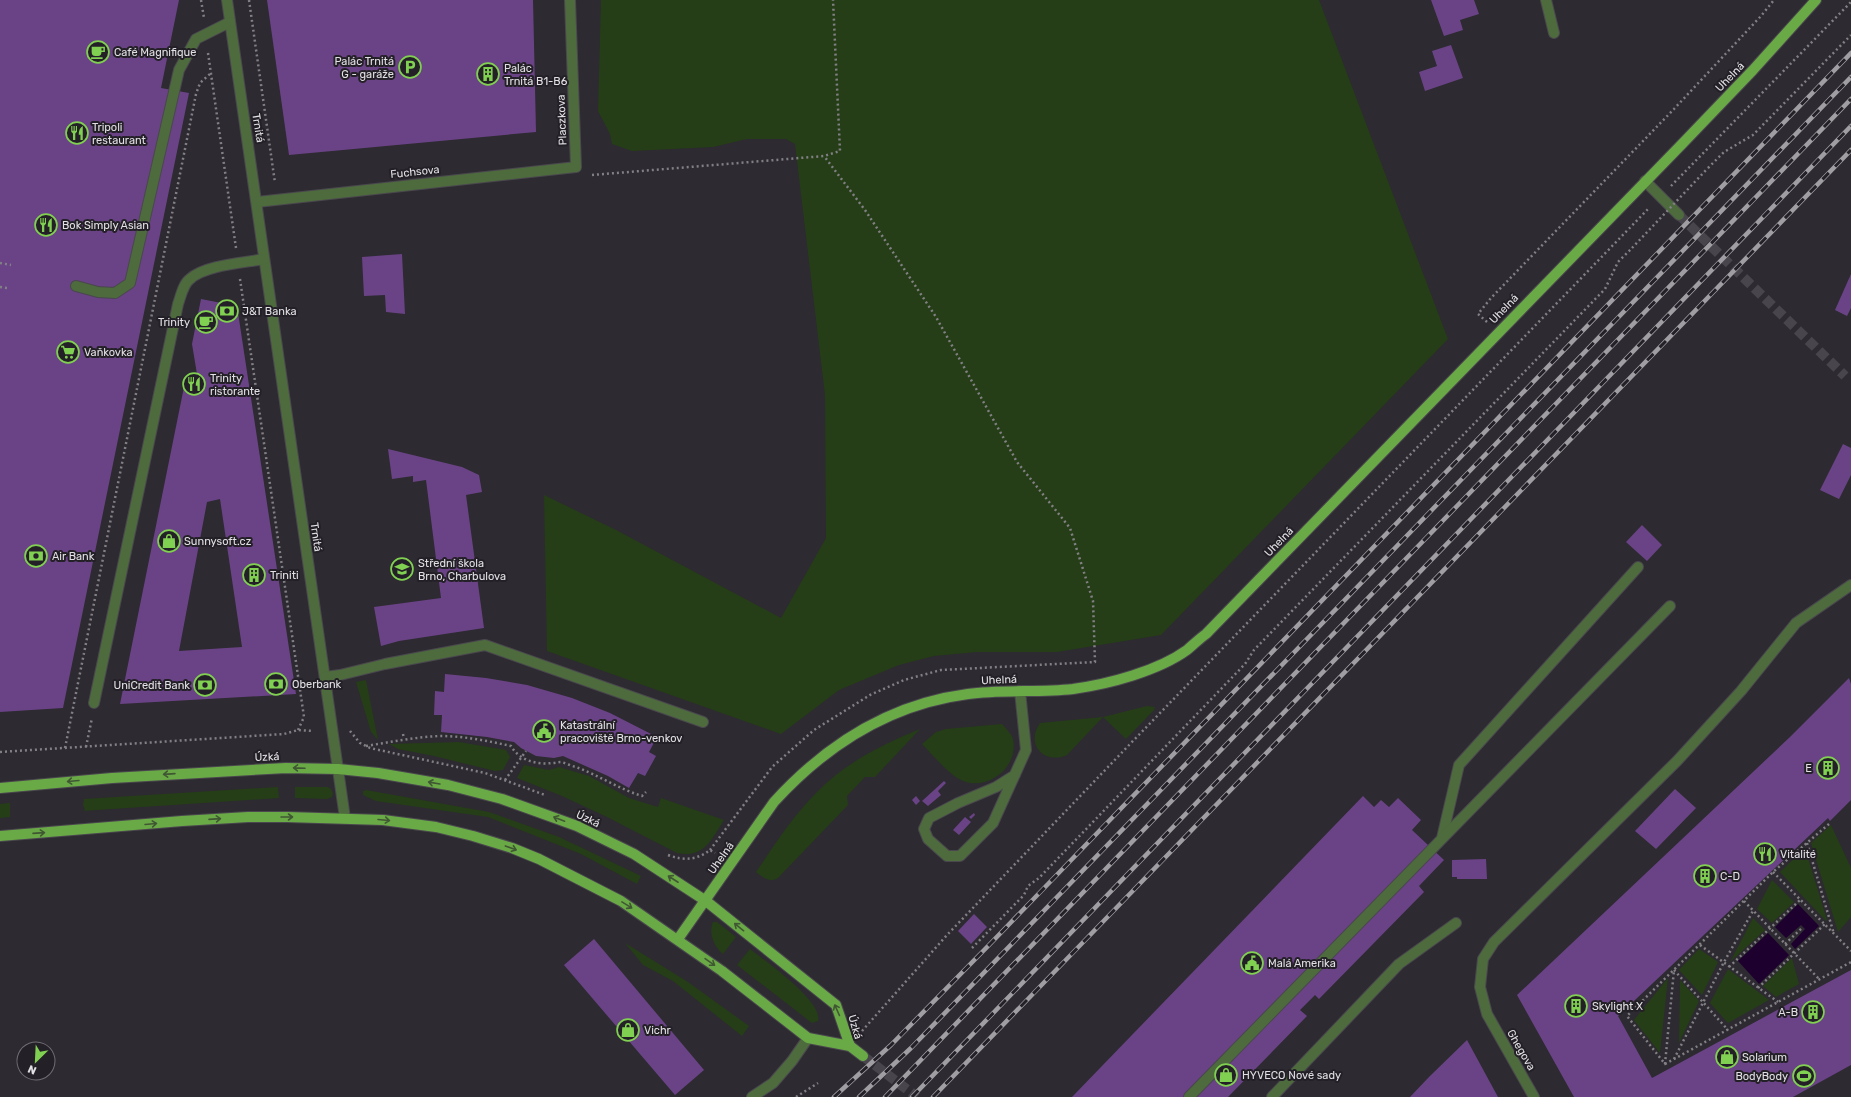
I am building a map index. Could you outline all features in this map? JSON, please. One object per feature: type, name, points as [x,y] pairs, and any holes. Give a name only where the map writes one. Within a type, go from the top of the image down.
[{"type":"main road","name":"Uhelná","points":[[678,939],[774,802],[807,768],[844,740],[881,719],[919,704],[969,693],[1073,689],[1104,683],[1165,662],[1186,650],[1206,634],[1753,70],[1816,0]]},
{"type":"main road","name":"Úzká","points":[[0,788],[224,770],[286,768],[338,769],[448,785],[526,806],[577,826],[634,854],[706,901],[836,1005],[850,1046],[808,1038],[722,971],[678,939],[621,902],[565,871],[512,848],[473,836],[436,827],[383,820],[248,817],[0,836]]},
{"type":"main road","points":[[850,1046],[863,1056]]},
{"type":"street","name":"Trnitá","points":[[226,0],[257,202],[345,818]]},
{"type":"street","name":"Placzkova","points":[[570,0],[576,167]]},
{"type":"street","points":[[1546,0],[1554,33]]},
{"type":"street","points":[[76,286],[98,292],[115,293],[130,283],[179,70],[196,39],[230,22]]},
{"type":"street","name":"Fuchsova","points":[[257,202],[576,167]]},
{"type":"street","points":[[1645,181],[1679,215]]},
{"type":"street","points":[[94,703],[183,290],[189,279],[208,269],[264,259]]},
{"type":"street","points":[[1442,838],[1459,765],[1638,567]]},
{"type":"street","name":"Ghegova","points":[[1534,1097],[1487,1014],[1480,987],[1483,959],[1494,942],[1677,762],[1741,691],[1796,623],[1851,585]]},
{"type":"street","points":[[1189,1097],[1670,606]]},
{"type":"street","points":[[325,677],[485,645],[703,722]]},
{"type":"street","points":[[1015,775],[996,787],[958,803],[929,818],[924,829],[928,839],[947,856],[960,856],[993,824],[1015,775],[1026,750],[1020,691]]},
{"type":"street","points":[[1272,1097],[1399,964],[1456,923]]},
{"type":"street","points":[[752,1097],[773,1083],[792,1061],[808,1038]]},
{"type":"path","points":[[202,0],[210,73],[304,717],[298,730]]},
{"type":"path","points":[[249,0],[276,182],[268,200]]},
{"type":"path","points":[[592,175],[824,156],[840,151],[833,0]]},
{"type":"path","points":[[1498,332],[1478,314],[1491,298],[1674,109],[1761,16],[1774,0]]},
{"type":"path","points":[[870,1019],[947,935],[1131,743],[1851,2]]},
{"type":"path","points":[[972,948],[1024,895],[1028,886],[1039,878],[1245,664],[1254,650],[1605,289],[1618,262],[1708,168],[1724,152],[1754,135],[1851,35]]},
{"type":"path","points":[[65,748],[196,94],[200,83],[210,73]]},
{"type":"path","points":[[824,156],[865,210],[936,317],[1018,462],[1070,528],[1093,601],[1095,662]]},
{"type":"path","points":[[165,211],[172,212]]},
{"type":"path","points":[[0,263],[11,266]]},
{"type":"path","points":[[0,287],[7,288]]},
{"type":"path","points":[[86,747],[94,703]]},
{"type":"path","points":[[349,724],[350,732],[365,746],[485,773],[550,797]]},
{"type":"path","points":[[0,752],[284,734],[298,730],[313,731]]},
{"type":"path","points":[[403,734],[404,739]]},
{"type":"path","points":[[365,746],[404,739],[442,736],[478,739],[511,746],[522,758],[533,762],[550,764],[561,762],[591,772],[628,792],[642,796],[646,792]]},
{"type":"path","points":[[505,780],[526,751]]},
{"type":"path","points":[[1665,1064],[1627,1016],[1773,872],[1828,824]]},
{"type":"path","points":[[1807,843],[1834,934]]},
{"type":"path","points":[[663,853],[677,858],[691,860],[703,856],[710,850],[715,853]]},
{"type":"path","points":[[1773,872],[1851,951]]},
{"type":"path","points":[[1729,966],[1800,900]]},
{"type":"path","points":[[1744,902],[1820,980]]},
{"type":"path","points":[[1674,1060],[1724,962],[1753,911]]},
{"type":"path","points":[[1758,988],[1825,924]]},
{"type":"path","points":[[1785,944],[1802,928]]},
{"type":"path","points":[[1700,945],[1778,1002]]},
{"type":"path","points":[[1665,1064],[1851,962]]},
{"type":"path","points":[[1674,970],[1728,1030]]},
{"type":"path","points":[[1665,1064],[1674,970]]},
{"type":"path","points":[[796,1097],[818,1084]]},
{"type":"green space","points":[[601,0],[1319,0],[1448,339],[1161,635],[1057,652],[977,652],[934,656],[899,665],[839,690],[781,734],[547,651],[544,495],[618,531],[781,618],[826,538],[825,395],[795,144],[786,139],[747,139],[713,147],[632,151],[612,144],[610,134],[598,111]]},
{"type":"green space","points":[[366,680],[378,740],[371,732],[356,682]]},
{"type":"green space","points":[[1147,706],[1155,707],[1154,710],[1126,739],[1103,717]]},
{"type":"green space","points":[[1103,717],[1067,755],[1051,757],[1044,755],[1039,751],[1036,745],[1036,731],[1040,723]]},
{"type":"green space","points":[[1002,724],[1013,739],[1014,749],[1011,759],[1000,774],[982,783],[963,781],[958,778],[947,770],[922,744],[936,732],[946,729]]},
{"type":"green space","points":[[920,729],[875,777],[865,777],[847,796],[848,805],[778,878],[769,880],[756,872],[792,820],[808,801],[828,782],[852,763],[865,755]]},
{"type":"green space","points":[[459,742],[506,750],[510,757],[503,770],[495,771],[398,749],[389,744]]},
{"type":"green space","points":[[524,765],[549,770],[559,767],[589,776],[629,798],[658,807],[661,798],[724,820],[711,840],[701,850],[686,854],[677,853],[607,817],[562,796],[517,778]]},
{"type":"green space","points":[[278,787],[279,798],[82,811],[85,810],[83,805],[84,799]]},
{"type":"green space","points":[[295,787],[328,787],[333,793],[332,797],[327,799],[295,798]]},
{"type":"green space","points":[[366,790],[489,812],[559,837],[641,876],[637,884],[581,854],[488,817],[376,801],[363,795],[363,791]]},
{"type":"green space","points":[[10,803],[10,817],[0,818],[0,804]]},
{"type":"green space","points":[[1831,825],[1851,868],[1851,917],[1838,932],[1811,843]]},
{"type":"green space","points":[[1805,848],[1827,920],[1826,921],[1780,872]]},
{"type":"green space","points":[[1772,880],[1794,902],[1772,923],[1757,909]]},
{"type":"green space","points":[[1753,918],[1765,930],[1730,962]]},
{"type":"green space","points":[[713,922],[717,922],[736,937],[723,954],[717,948],[713,940],[711,931]]},
{"type":"green space","points":[[625,943],[688,982],[749,1026],[742,1036],[673,981],[643,965]]},
{"type":"green space","points":[[750,949],[792,982],[803,993],[812,1003],[817,1013],[818,1021],[812,1023],[737,965]]},
{"type":"green space","points":[[1699,949],[1718,962],[1702,995],[1679,970]]},
{"type":"green space","points":[[1792,958],[1799,984],[1776,997],[1763,986]]},
{"type":"green space","points":[[1728,969],[1769,1000],[1728,1023],[1710,1003]]},
{"type":"green space","points":[[1668,978],[1660,1053],[1634,1020]]},
{"type":"green space","points":[[1680,980],[1699,1001],[1679,1043]]},
{"type":"shaded area","points":[[1798,904],[1819,926],[1795,949],[1791,944],[1805,929],[1801,925],[1786,938],[1775,927]]},
{"type":"shaded area","points":[[1768,933],[1789,955],[1759,984],[1738,961]]},
{"type":"building","name":"Vaňkovka","points":[[0,0],[179,0],[161,88],[189,93],[63,708],[0,712]]},
{"type":"building","points":[[267,0],[533,0],[536,132],[289,155]]},
{"type":"building","points":[[1431,0],[1474,0],[1479,14],[1460,20],[1463,30],[1444,36]]},
{"type":"building","points":[[1451,45],[1463,78],[1425,91],[1419,72],[1437,66],[1432,51]]},
{"type":"building","points":[[402,254],[405,314],[386,312],[385,295],[364,296],[362,257]]},
{"type":"building","points":[[1851,274],[1851,308],[1847,316],[1835,310]]},
{"type":"building","points":[[201,299],[237,306],[296,694],[120,704],[185,382],[198,380],[192,344]],"holes":[[[220,499],[242,647],[179,651],[207,502]]]},
{"type":"building","points":[[1843,444],[1851,448],[1851,475],[1839,499],[1820,490]]},
{"type":"building","points":[[388,449],[462,467],[479,475],[482,492],[466,495],[484,628],[399,641],[381,646],[374,607],[441,598],[426,480],[413,482],[413,476],[392,479]]},
{"type":"building","points":[[1642,525],[1662,545],[1647,561],[1626,542]]},
{"type":"building","name":"Katastrální pracoviště Brno-venkov","points":[[445,674],[486,678],[527,685],[572,698],[610,713],[657,737],[649,752],[656,756],[645,776],[638,773],[629,788],[608,776],[563,756],[554,758],[536,756],[521,748],[514,742],[487,737],[441,732],[442,715],[434,715],[435,691],[444,692]]},
{"type":"building","points":[[1849,678],[1851,684],[1851,800],[1830,821],[1828,818],[1618,1016],[1652,1078],[1851,970],[1851,1065],[1793,1097],[1574,1097],[1517,995],[1790,737]]},
{"type":"building","points":[[944,781],[946,783],[938,791],[941,795],[928,806],[922,801]]},
{"type":"building","points":[[1675,789],[1696,808],[1656,849],[1635,831]]},
{"type":"building","points":[[916,796],[920,801],[916,805],[912,800]]},
{"type":"building","points":[[1363,796],[1374,807],[1381,800],[1389,807],[1398,798],[1421,820],[1412,830],[1444,860],[1419,886],[1424,892],[1319,999],[1315,995],[1300,1010],[1307,1016],[1228,1097],[1072,1097]]},
{"type":"building","points":[[974,813],[975,815],[971,819],[969,817]]},
{"type":"building","points":[[965,817],[971,822],[959,835],[953,830]]},
{"type":"building","points":[[1486,859],[1487,879],[1457,879],[1457,877],[1452,877],[1452,860]]},
{"type":"building","points":[[974,914],[987,927],[971,944],[958,931]]},
{"type":"building","points":[[594,939],[704,1070],[675,1095],[564,965]]},
{"type":"building","points":[[1467,1040],[1498,1097],[1410,1097],[1429,1077]]},
{"type":"tunnel","points":[[1679,215],[1845,376]]},
{"type":"tunnel","points":[[863,1056],[917,1097]]},
{"type":"railway","points":[[834,1097],[891,1045],[991,943],[1851,53]]},
{"type":"railway","points":[[859,1097],[911,1048],[1851,77]]},
{"type":"railway","points":[[885,1097],[1851,99]]},
{"type":"railway","points":[[912,1097],[1851,126]]},
{"type":"railway","points":[[933,1097],[1851,150]]},
{"type":"place","name":"Café Magnifique","points":[[98,52]]},
{"type":"place","name":"Palác Trnitá G - garáže","points":[[410,67]]},
{"type":"place","name":"Palác Trnitá B1-B6","points":[[488,74]]},
{"type":"place","name":"Tripoli restaurant","points":[[77,133]]},
{"type":"place","name":"Bok Simply Asian","points":[[46,225]]},
{"type":"place","name":"J&T Banka","points":[[227,311]]},
{"type":"place","name":"Trinity","points":[[206,322]]},
{"type":"place","name":"Vaňkovka","points":[[68,352]]},
{"type":"place","name":"Trinity ristorante","points":[[194,384]]},
{"type":"place","name":"Sunnysoft.cz","points":[[169,541]]},
{"type":"place","name":"Air Bank","points":[[36,556]]},
{"type":"place","name":"Střední škola Brno, Charbulova","points":[[402,569]]},
{"type":"place","name":"Triniti","points":[[254,575]]},
{"type":"place","name":"Oberbank","points":[[276,684]]},
{"type":"place","name":"UniCredit Bank","points":[[205,685]]},
{"type":"place","name":"Katastrální pracoviště Brno-venkov","points":[[544,731]]},
{"type":"place","name":"E","points":[[1828,768]]},
{"type":"place","name":"Vitalité","points":[[1765,854]]},
{"type":"place","name":"C-D","points":[[1705,876]]},
{"type":"place","name":"Malá Amerika","points":[[1252,963]]},
{"type":"place","name":"Skylight X","points":[[1576,1006]]},
{"type":"place","name":"A-B","points":[[1813,1012]]},
{"type":"place","name":"Vichr","points":[[628,1030]]},
{"type":"place","name":"Solarium","points":[[1727,1057]]},
{"type":"place","name":"HYVECO Nové sady","points":[[1226,1075]]},
{"type":"place","name":"BodyBody","points":[[1804,1076]]}]
